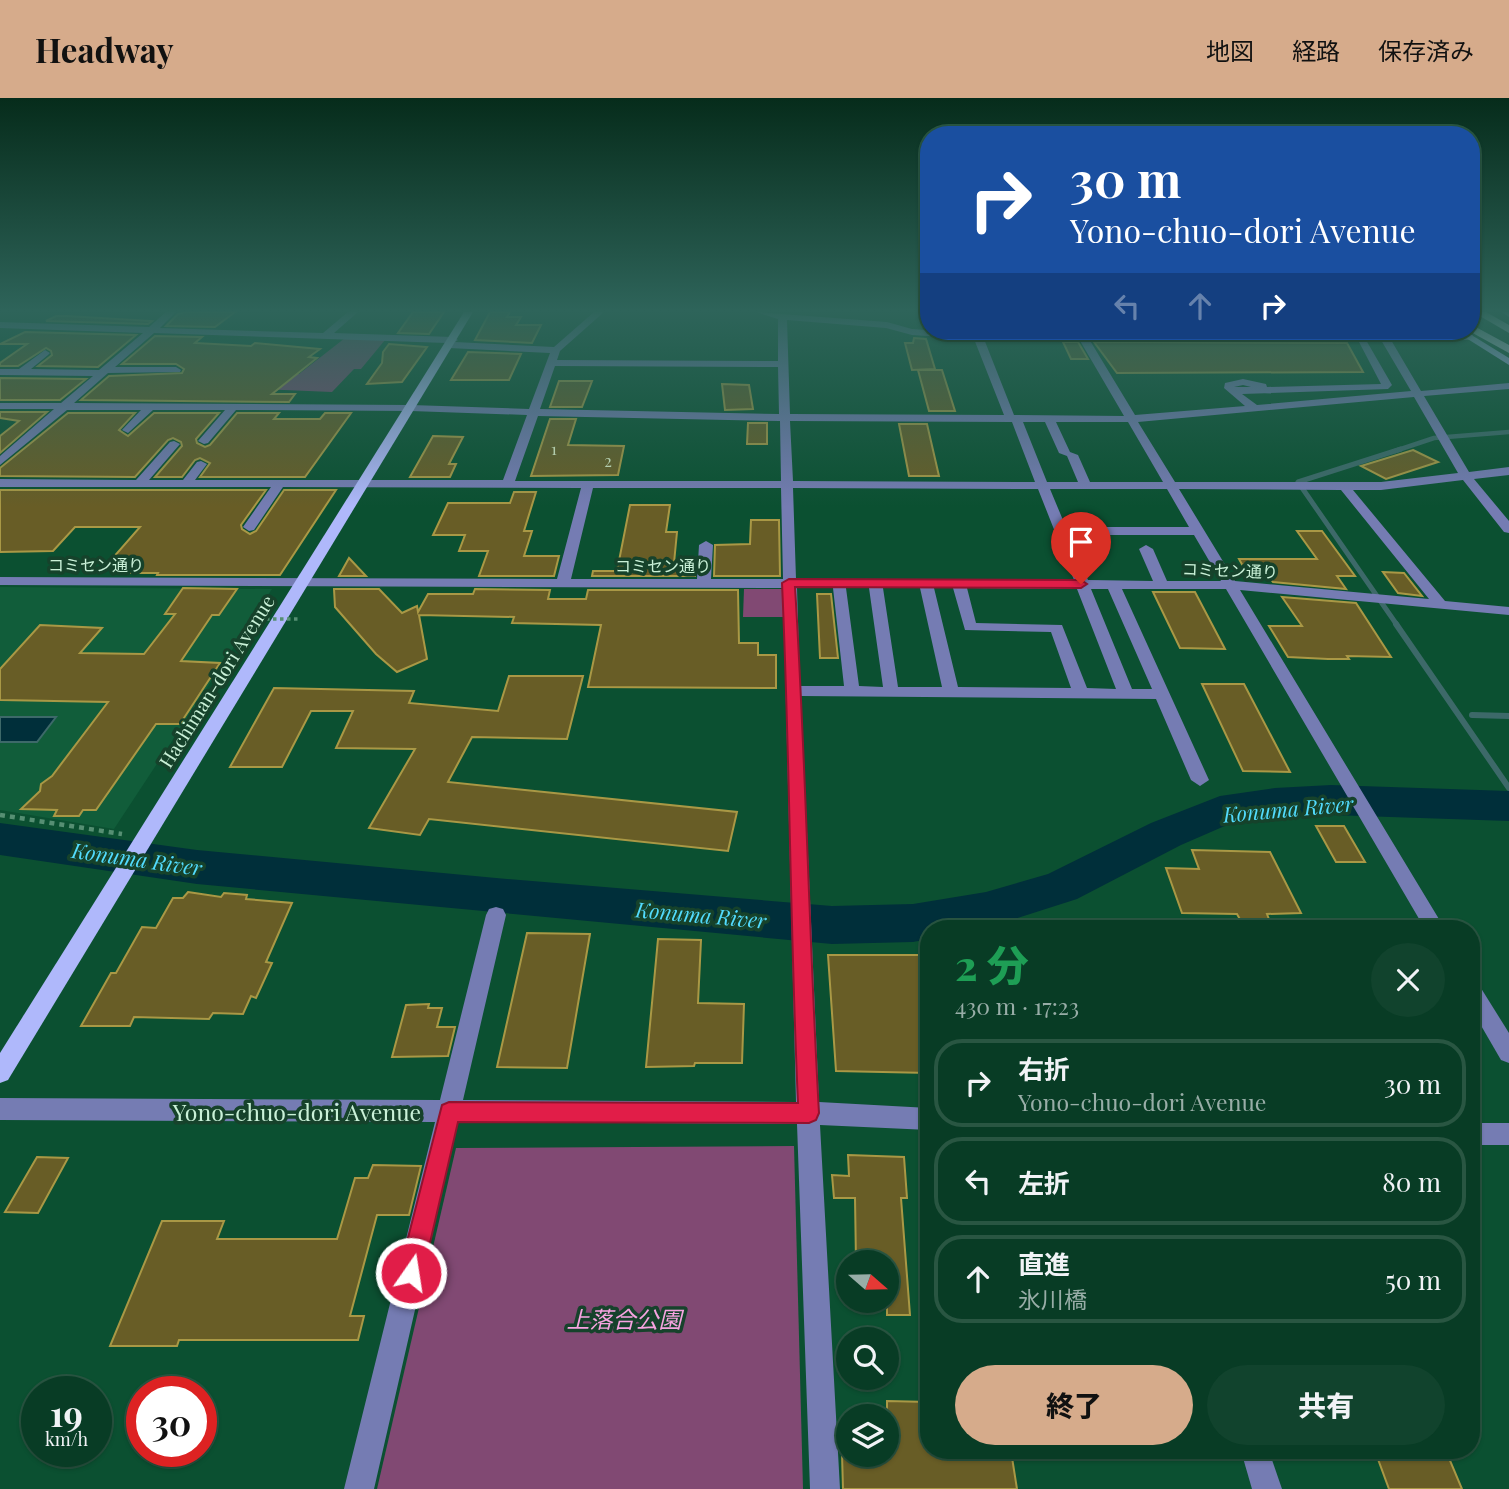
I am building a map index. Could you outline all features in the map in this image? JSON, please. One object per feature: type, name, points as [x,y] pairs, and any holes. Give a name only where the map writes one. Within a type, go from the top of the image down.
[{"type":"main road","name":"Hachiman-dori Avenue","points":[[0,1073],[430,377]]},
{"type":"street","points":[[0,462],[97,377]]},
{"type":"street","points":[[507,485],[547,377]]},
{"type":"street","points":[[783,377],[798,903],[825,1489]]},
{"type":"street","points":[[996,377],[1126,693]]},
{"type":"street","points":[[1106,377],[1197,531],[1232,584],[1430,920]]},
{"type":"street","points":[[1254,408],[1229,385],[1243,382],[1273,391],[1294,388],[1376,388],[1387,385],[1383,377]]},
{"type":"street","points":[[1408,377],[1465,475],[1509,529]]},
{"type":"street","points":[[0,406],[411,408],[659,417],[1130,419],[1509,386]]},
{"type":"street","points":[[128,430],[151,406]]},
{"type":"street","points":[[204,441],[234,406]]},
{"type":"street","points":[[304,423],[314,407]]},
{"type":"street","points":[[1049,418],[1086,485]]},
{"type":"street","points":[[139,484],[174,444]]},
{"type":"street","points":[[186,484],[201,464]]},
{"type":"street","points":[[0,483],[1381,486],[1509,471]]},
{"type":"street","points":[[249,527],[279,484]]},
{"type":"street","points":[[563,583],[588,485]]},
{"type":"street","points":[[1345,486],[1440,604]]},
{"type":"street","points":[[1096,531],[1197,531]]},
{"type":"street","points":[[704,583],[706,545]]},
{"type":"street","points":[[1146,548],[1162,585]]},
{"type":"street","name":"コミセン通り","points":[[0,581],[1232,584],[1509,611]]},
{"type":"street","points":[[839,584],[852,691]]},
{"type":"street","points":[[959,584],[970,627],[1057,628],[1081,693]]},
{"type":"street","points":[[1113,584],[1200,780]]},
{"type":"street","points":[[876,585],[891,691]]},
{"type":"street","points":[[926,585],[951,691]]},
{"type":"street","points":[[794,691],[1163,694]]},
{"type":"street","points":[[359,1489],[496,915]]},
{"type":"street","points":[[1480,1004],[1509,1053]]},
{"type":"street","name":"Yono-chuo-dori Avenue","points":[[0,1109],[809,1113],[920,1119]]},
{"type":"street","points":[[1480,1134],[1509,1134]]},
{"type":"street","points":[[1257,1459],[1266,1489]]},
{"type":"path","points":[[266,619],[298,619]]},
{"type":"path","points":[[0,815],[122,834]]},
{"type":"shaded area","points":[[0,587],[272,589],[114,829],[0,810]]},
{"type":"green space","points":[[250,377],[346,377],[332,392],[234,388]]},
{"type":"green space","points":[[744,589],[783,589],[783,617],[743,617]]},
{"type":"green space","name":"上落合公園","points":[[794,1146],[803,1489],[377,1489],[456,1148]]},
{"type":"water","points":[[0,717],[56,717],[37,742],[0,742]]},
{"type":"building","points":[[108,377],[293,377],[272,394],[295,394],[289,402],[81,400]]},
{"type":"building","points":[[372,377],[406,377],[402,382],[367,384]]},
{"type":"building","points":[[453,377],[510,377],[509,380],[451,380]]},
{"type":"building","points":[[920,377],[944,377],[955,411],[929,411]]},
{"type":"building","points":[[0,378],[86,379],[60,400],[0,400]]},
{"type":"building","points":[[559,381],[592,381],[582,407],[550,407]]},
{"type":"building","points":[[722,384],[749,385],[753,409],[725,410]]},
{"type":"building","points":[[0,412],[47,412],[0,453],[0,436],[19,421],[0,418]]},
{"type":"building","points":[[68,413],[135,413],[119,430],[128,436],[154,413],[219,413],[196,439],[197,443],[205,447],[210,445],[237,413],[279,413],[274,419],[320,419],[325,413],[351,413],[305,477],[200,477],[210,463],[200,458],[195,460],[182,477],[155,477],[182,446],[181,442],[173,438],[168,440],[135,477],[0,476],[0,468]]},
{"type":"building","points":[[550,419],[576,419],[568,445],[624,446],[618,475],[531,476]]},
{"type":"building","points":[[748,423],[767,423],[767,444],[747,444]]},
{"type":"building","points":[[899,424],[927,424],[939,476],[909,476]]},
{"type":"building","points":[[433,436],[463,437],[449,464],[456,464],[450,477],[410,477]]},
{"type":"building","points":[[1413,450],[1438,462],[1386,479],[1361,466]]},
{"type":"building","points":[[0,490],[266,490],[241,525],[242,529],[250,534],[256,531],[284,490],[336,490],[280,575],[157,575],[158,573],[128,573],[131,569],[104,568],[140,527],[75,527],[53,551],[0,552]]},
{"type":"building","points":[[514,492],[536,492],[524,531],[532,531],[524,556],[559,556],[554,576],[479,576],[488,551],[459,551],[465,535],[433,535],[448,503],[510,503]]},
{"type":"building","points":[[630,505],[670,505],[666,532],[677,532],[674,563],[695,562],[695,576],[592,576],[593,571],[617,571]]},
{"type":"building","points":[[751,520],[779,520],[780,576],[714,576],[715,545],[750,544]]},
{"type":"building","points":[[1297,531],[1322,531],[1355,576],[1337,576],[1346,589],[1273,582],[1269,577],[1249,577],[1239,559],[1317,559]]},
{"type":"building","points":[[349,558],[366,576],[339,576]]},
{"type":"building","points":[[1383,572],[1404,573],[1422,596],[1398,593]]},
{"type":"building","points":[[183,588],[237,589],[219,615],[212,615],[181,661],[220,663],[180,724],[156,724],[96,810],[83,810],[79,816],[54,816],[57,810],[21,809],[40,791],[41,784],[52,776],[108,702],[0,700],[0,669],[40,625],[102,628],[80,653],[144,654],[175,614],[165,614]]},
{"type":"building","points":[[334,589],[379,589],[402,613],[417,606],[418,612],[428,594],[473,594],[475,589],[550,590],[548,599],[586,599],[588,590],[738,590],[739,643],[758,643],[758,655],[776,655],[776,688],[588,687],[601,625],[512,623],[514,617],[419,615],[427,659],[397,672],[376,654],[335,607]]},
{"type":"building","points":[[1153,592],[1195,592],[1225,649],[1180,648]]},
{"type":"building","points":[[817,594],[831,594],[838,658],[820,658]]},
{"type":"building","points":[[1282,597],[1356,603],[1391,657],[1288,657],[1269,626],[1302,626]]},
{"type":"building","points":[[509,676],[583,676],[567,739],[472,737],[448,782],[737,812],[728,851],[429,819],[420,835],[369,828],[415,749],[336,748],[353,711],[311,711],[282,767],[230,767],[274,688],[414,691],[409,703],[498,711]]},
{"type":"building","points":[[1202,684],[1244,684],[1290,772],[1243,771]]},
{"type":"building","points":[[1316,826],[1344,826],[1365,862],[1336,862]]},
{"type":"building","points":[[1192,850],[1270,852],[1301,913],[1267,914],[1269,920],[1240,920],[1237,914],[1182,913],[1166,868],[1199,869]]},
{"type":"building","points":[[188,892],[221,897],[224,893],[247,895],[246,899],[292,903],[266,962],[272,963],[256,998],[251,996],[243,1014],[213,1013],[209,1019],[134,1017],[130,1026],[81,1026],[111,973],[116,973],[142,927],[156,928],[173,898],[183,898]]},
{"type":"building","points":[[527,933],[590,934],[567,1068],[497,1067]]},
{"type":"building","points":[[658,939],[701,940],[698,1003],[744,1004],[742,1063],[646,1067]]},
{"type":"building","points":[[828,955],[920,955],[920,1073],[836,1071]]},
{"type":"building","points":[[429,1004],[428,1008],[442,1008],[437,1027],[455,1027],[448,1056],[392,1057],[406,1005]]},
{"type":"building","points":[[848,1155],[904,1157],[907,1198],[901,1198],[910,1315],[887,1315],[900,1312],[900,1250],[856,1250],[855,1198],[834,1198],[832,1175],[849,1176]]},
{"type":"building","points":[[37,1157],[68,1158],[38,1213],[5,1212]]},
{"type":"building","points":[[373,1165],[421,1166],[409,1215],[377,1215],[350,1316],[364,1316],[358,1340],[179,1340],[177,1346],[110,1346],[162,1221],[224,1221],[217,1239],[337,1239],[355,1178],[368,1178]]},
{"type":"building","points":[[887,1401],[920,1402],[920,1459],[1012,1459],[1017,1489],[843,1489],[842,1467],[899,1467],[899,1404],[887,1404]]},
{"type":"building","points":[[1378,1459],[1449,1459],[1462,1489],[1389,1489]]},
{"type":"waterway","points":[[1401,449],[1434,438],[1509,432]]},
{"type":"waterway","points":[[1395,451],[1401,449]]},
{"type":"waterway","points":[[1397,625],[1298,482],[1401,449]]},
{"type":"waterway","points":[[1396,624],[1509,788]]},
{"type":"waterway","points":[[1472,715],[1509,716]]},
{"type":"waterway","name":"Konuma River","points":[[930,920],[986,910],[1061,887],[1166,834],[1220,811],[1275,803],[1331,800],[1509,806]]},
{"type":"waterway","name":"Konuma River","points":[[0,839],[197,867],[496,896],[832,925],[920,922]]},
{"type":"route","points":[[411,1273],[449,1112],[809,1113],[798,903],[789,583],[1081,584]]}]
